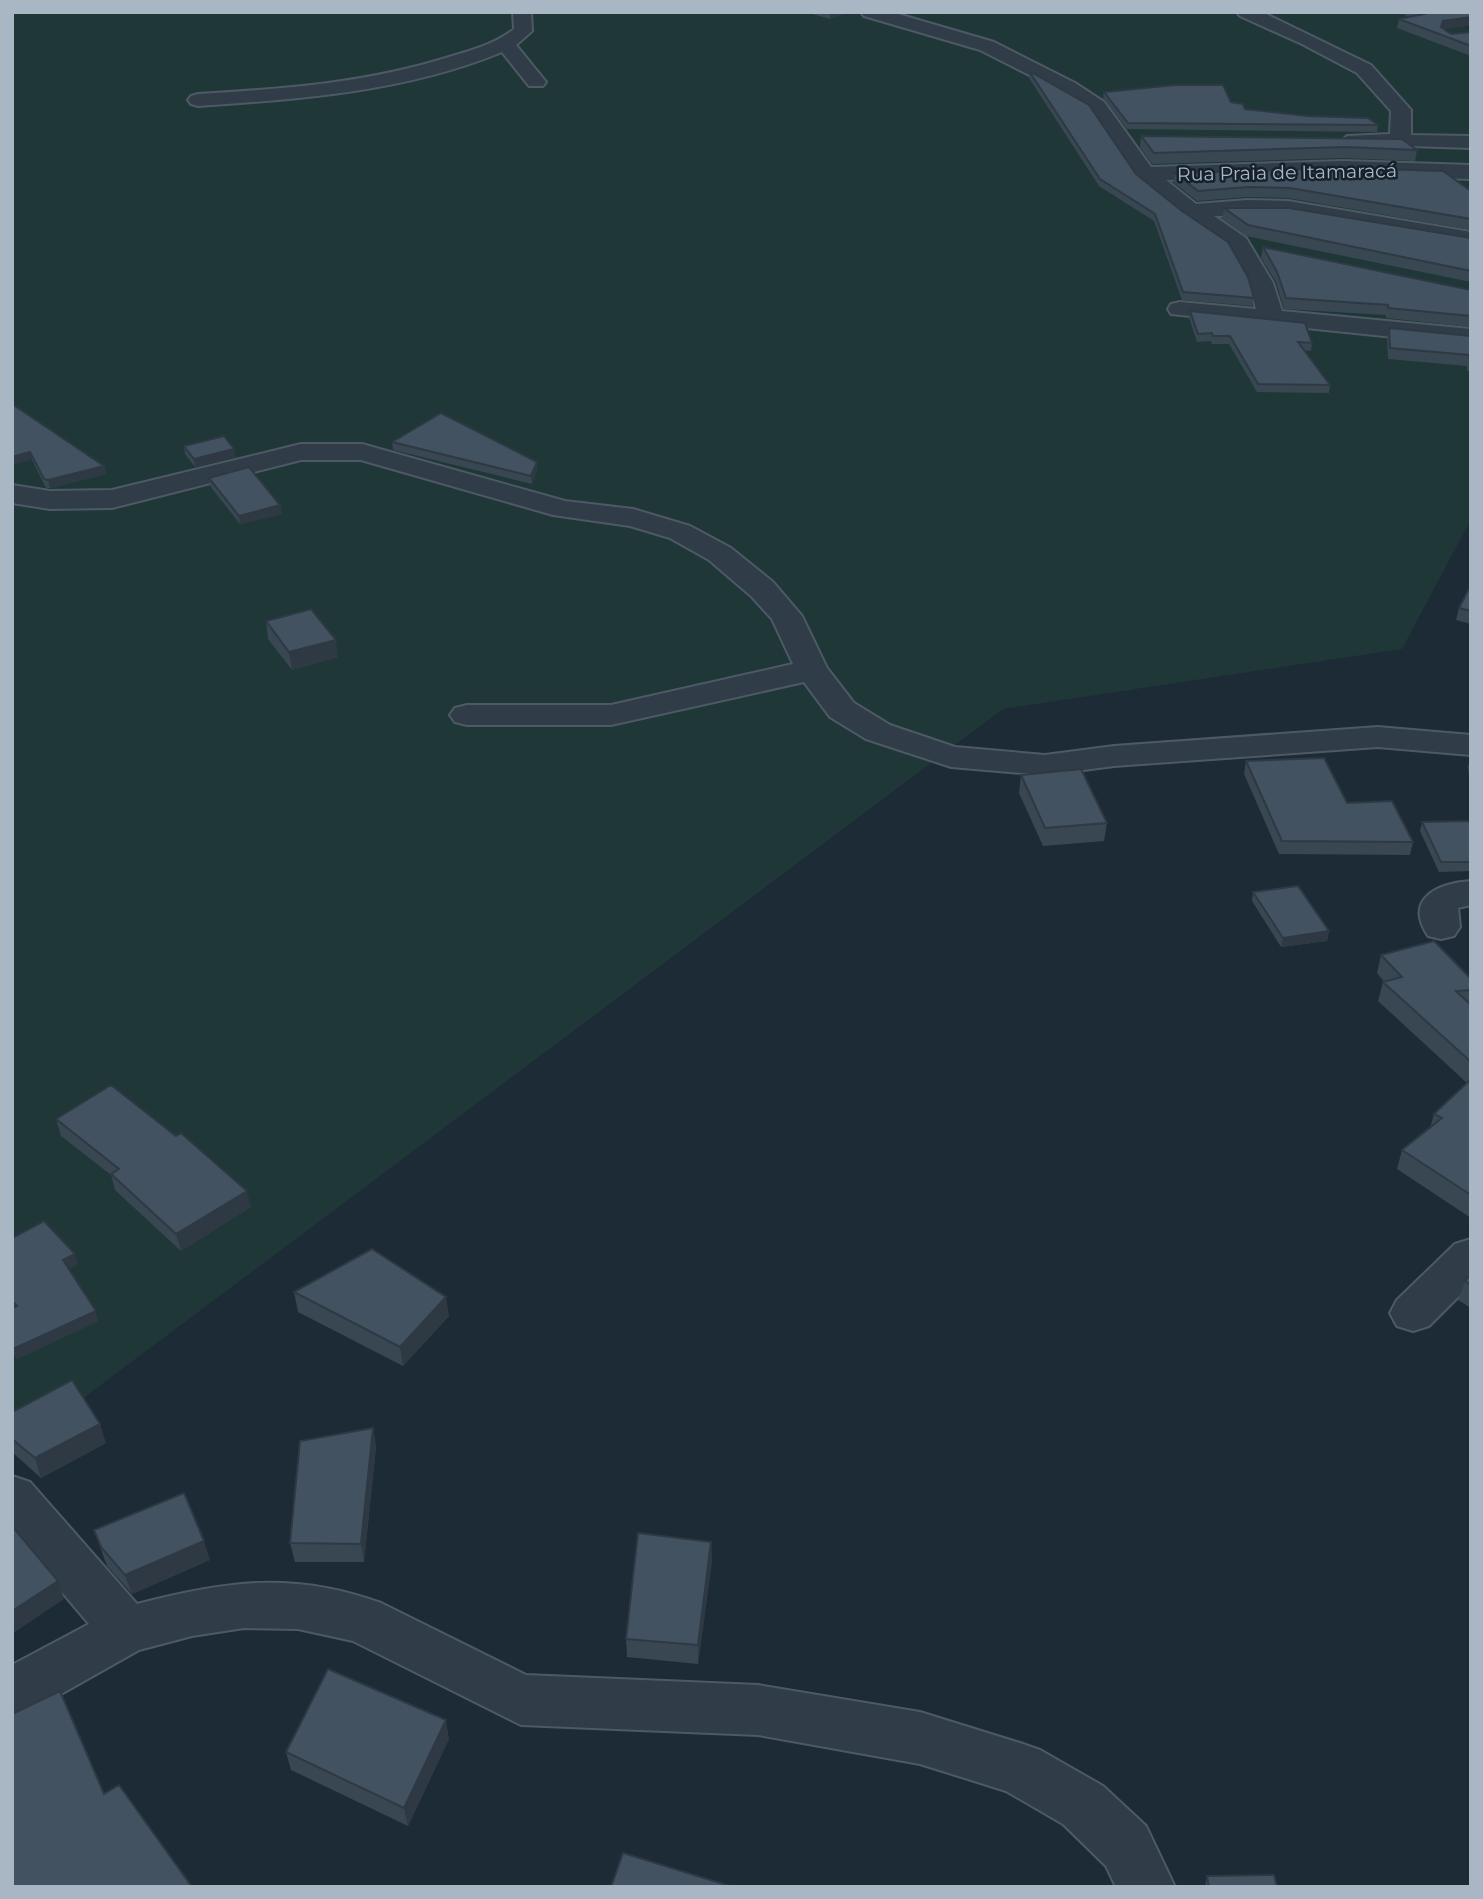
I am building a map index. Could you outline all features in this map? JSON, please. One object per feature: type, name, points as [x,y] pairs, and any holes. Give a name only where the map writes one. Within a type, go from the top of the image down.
[{"type":"street","points":[[198,100],[366,86],[407,78],[505,44],[523,30],[522,12]]},
{"type":"street","points":[[870,12],[987,46],[1097,106],[1145,174],[1191,211],[1238,243],[1265,249]]},
{"type":"street","points":[[1247,12],[1364,69],[1401,110],[1399,141]]},
{"type":"street","points":[[505,44],[536,82]]},
{"type":"street","points":[[1121,138],[1149,138]]},
{"type":"street","points":[[1330,140],[1471,142]]},
{"type":"street","name":"Rua Praia de Itamaracá","points":[[1145,174],[1343,168],[1471,172]]},
{"type":"street","points":[[1191,211],[1247,207],[1288,208],[1471,239]]},
{"type":"street","points":[[1238,243],[1261,283],[1271,316]]},
{"type":"street","points":[[1180,309],[1471,337]]},
{"type":"street","points":[[12,494],[50,500],[112,499],[301,452],[362,452],[563,509],[633,518],[680,532],[720,554],[762,589],[786,616],[813,670],[842,710],[878,732],[951,757],[1045,765],[1127,755],[1378,737],[1471,745]]},
{"type":"street","points":[[467,715],[611,715],[813,670]]},
{"type":"street","points":[[1441,927],[1439,904],[1454,894],[1471,893]]},
{"type":"street","points":[[1413,1313],[1471,1256]]},
{"type":"street","points":[[12,1497],[127,1630]]},
{"type":"street","points":[[12,1693],[127,1630],[192,1613],[244,1605],[298,1606],[362,1620],[521,1700],[758,1710],[920,1738],[1020,1769],[1083,1805],[1126,1846],[1146,1887]]},
{"type":"green space","points":[[12,12],[1429,12],[1471,28],[1471,519],[1402,649],[1003,709],[34,1435],[12,1422]]},
{"type":"building","points":[[1421,12],[1471,12],[1471,17],[1443,21],[1441,27],[1451,34],[1471,32],[1471,46],[1399,19],[1424,14]]},
{"type":"building","points":[[1029,71],[1089,105],[1136,174],[1182,211],[1228,242],[1248,277],[1254,298],[1183,292],[1155,214],[1100,179]]},
{"type":"building","points":[[1175,85],[1223,85],[1231,102],[1243,104],[1245,109],[1307,116],[1368,118],[1378,125],[1128,123],[1104,92]]},
{"type":"building","points":[[1141,136],[1402,139],[1417,150],[1345,147],[1154,153]]},
{"type":"building","points":[[1345,168],[1443,171],[1471,191],[1471,219],[1290,188],[1248,187],[1198,191],[1175,173]]},
{"type":"building","points":[[1224,208],[1289,208],[1471,238],[1471,271],[1248,225]]},
{"type":"building","points":[[1263,247],[1471,290],[1471,316],[1388,308],[1388,305],[1286,298],[1277,272]]},
{"type":"building","points":[[1190,311],[1305,323],[1312,343],[1298,342],[1330,385],[1258,384],[1230,336],[1198,334]]},
{"type":"building","points":[[1389,328],[1471,336],[1471,360],[1469,355],[1390,348]]},
{"type":"building","points":[[12,404],[104,466],[44,479],[30,452],[12,457]]},
{"type":"building","points":[[441,413],[537,462],[531,476],[392,442]]},
{"type":"building","points":[[224,436],[234,449],[194,459],[184,446]]},
{"type":"building","points":[[249,467],[280,505],[239,516],[209,478]]},
{"type":"building","points":[[1471,585],[1471,611],[1459,608]]},
{"type":"building","points":[[311,609],[336,640],[289,652],[266,621]]},
{"type":"building","points":[[1324,758],[1347,803],[1392,801],[1413,842],[1282,841],[1246,761]]},
{"type":"building","points":[[1081,769],[1107,823],[1045,828],[1021,775]]},
{"type":"building","points":[[1469,821],[1471,862],[1441,862],[1422,822]]},
{"type":"building","points":[[1298,886],[1329,931],[1283,938],[1253,892]]},
{"type":"building","points":[[1434,941],[1471,979],[1471,990],[1456,991],[1471,1005],[1471,1062],[1383,982],[1402,977],[1381,955]]},
{"type":"building","points":[[1471,1079],[1471,1195],[1402,1150],[1442,1118],[1434,1114]]},
{"type":"building","points":[[111,1085],[176,1136],[181,1133],[247,1191],[176,1234],[111,1174],[119,1169],[56,1119]]},
{"type":"building","points":[[44,1221],[75,1254],[63,1260],[96,1311],[13,1349],[12,1308],[17,1306],[12,1301],[12,1238]]},
{"type":"building","points":[[372,1249],[446,1297],[400,1347],[294,1292]]},
{"type":"building","points":[[1471,1274],[1471,1285],[1465,1281]]},
{"type":"building","points":[[72,1380],[100,1424],[35,1458],[12,1439],[12,1412]]},
{"type":"building","points":[[373,1428],[361,1544],[290,1543],[300,1441]]},
{"type":"building","points":[[184,1493],[204,1541],[125,1575],[101,1547],[94,1530]]},
{"type":"building","points":[[12,1526],[58,1581],[12,1611]]},
{"type":"building","points":[[638,1533],[711,1542],[698,1645],[626,1639]]},
{"type":"building","points":[[328,1669],[446,1720],[404,1808],[286,1752]]},
{"type":"building","points":[[60,1691],[104,1794],[119,1785],[192,1887],[12,1887],[12,1714]]},
{"type":"building","points":[[623,1853],[733,1887],[611,1887]]},
{"type":"building","points":[[1274,1875],[1277,1887],[1209,1887],[1207,1876]]}]
